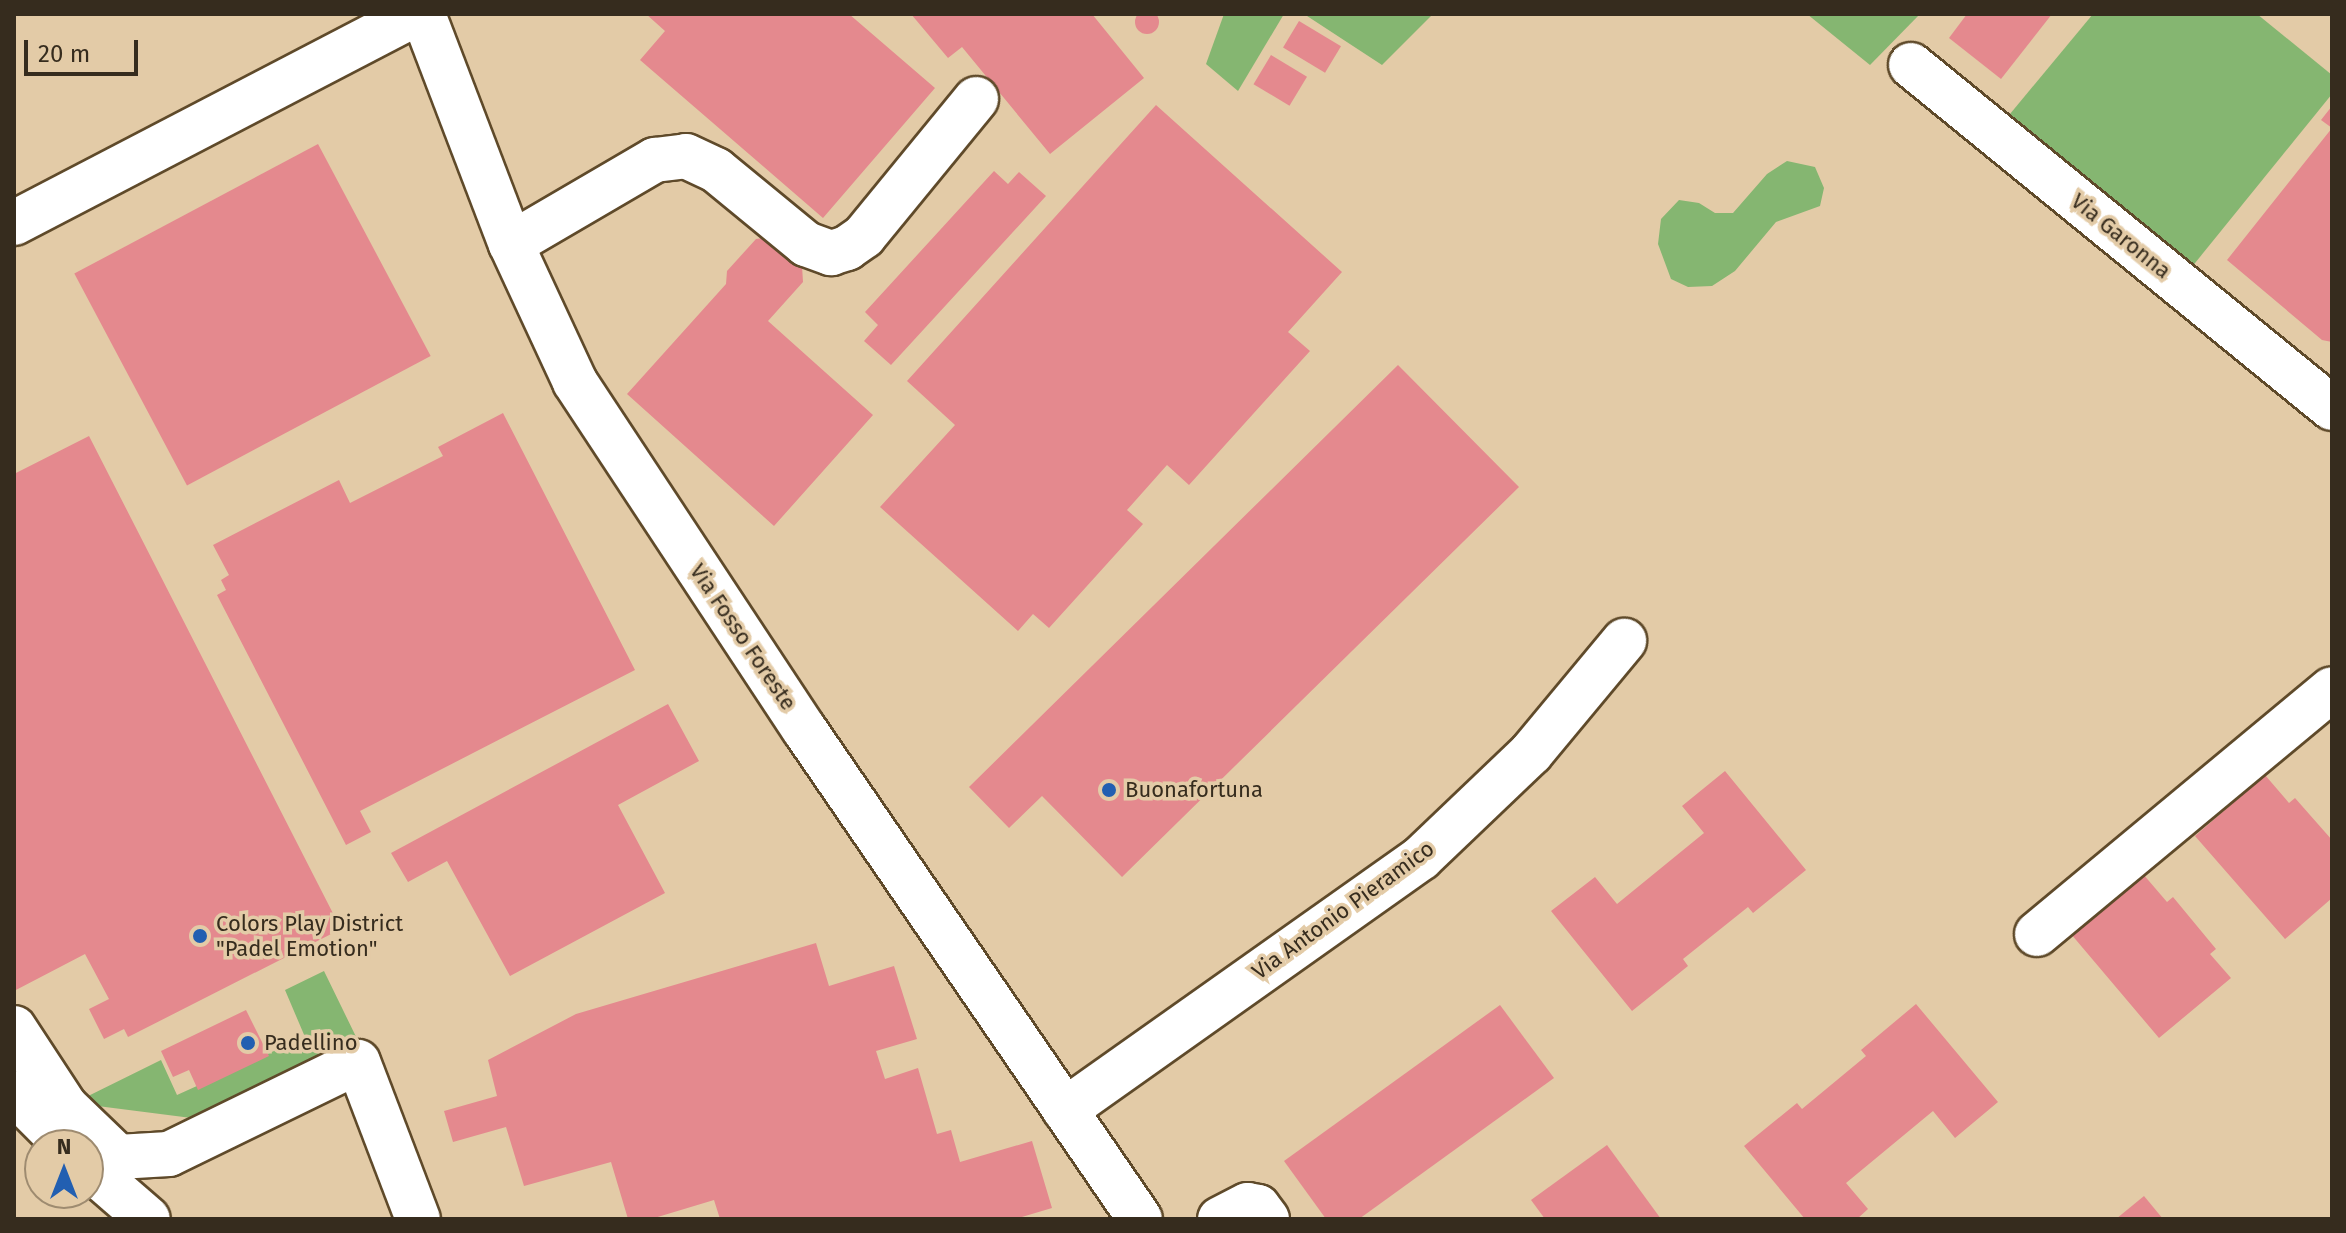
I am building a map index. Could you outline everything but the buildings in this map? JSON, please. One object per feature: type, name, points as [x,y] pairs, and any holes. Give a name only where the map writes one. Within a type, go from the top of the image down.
[{"type":"street","points":[[14,223],[415,14]]},
{"type":"street","name":"Via Fosso Foreste","points":[[423,14],[511,244],[575,382],[1140,1219]]},
{"type":"street","name":"Via Garonna","points":[[1911,65],[2332,408]]},
{"type":"street","points":[[511,244],[655,160],[686,156],[716,170],[806,244],[839,251],[864,236],[976,99]]},
{"type":"street","name":"Via Antonio Pieramico","points":[[1065,1110],[1421,858],[1531,753],[1624,641]]},
{"type":"street","points":[[2037,934],[2332,689]]},
{"type":"street","points":[[14,1028],[65,1129]]},
{"type":"street","points":[[104,1151],[118,1157],[169,1154],[358,1062],[418,1219]]},
{"type":"street","points":[[14,1093],[61,1129]]},
{"type":"street","points":[[104,1181],[148,1219]]},
{"type":"street","points":[[1220,1219],[1248,1205],[1258,1207],[1267,1219]]},
{"type":"green space","points":[[1224,14],[1284,14],[1238,91],[1206,64]]},
{"type":"green space","points":[[1304,14],[1433,14],[1382,65]]},
{"type":"green space","points":[[1807,14],[1920,14],[1870,65]]},
{"type":"green space","points":[[2093,14],[2257,14],[2332,75],[2332,94],[2191,268],[2005,120]]},
{"type":"green space","points":[[1787,161],[1815,167],[1824,188],[1820,206],[1776,222],[1735,271],[1712,286],[1688,287],[1671,279],[1658,244],[1661,219],[1679,200],[1699,203],[1715,213],[1733,213],[1767,174]]},
{"type":"green space","points":[[324,971],[362,1049],[215,1121],[74,1103],[161,1060],[177,1095],[305,1037],[285,990]]},
{"type":"place","name":"Buonafortuna","points":[[1109,790]]},
{"type":"place","name":"Colors Play District \"Padel Emotion\"","points":[[200,936]]},
{"type":"place","name":"Padellino","points":[[248,1043]]}]
